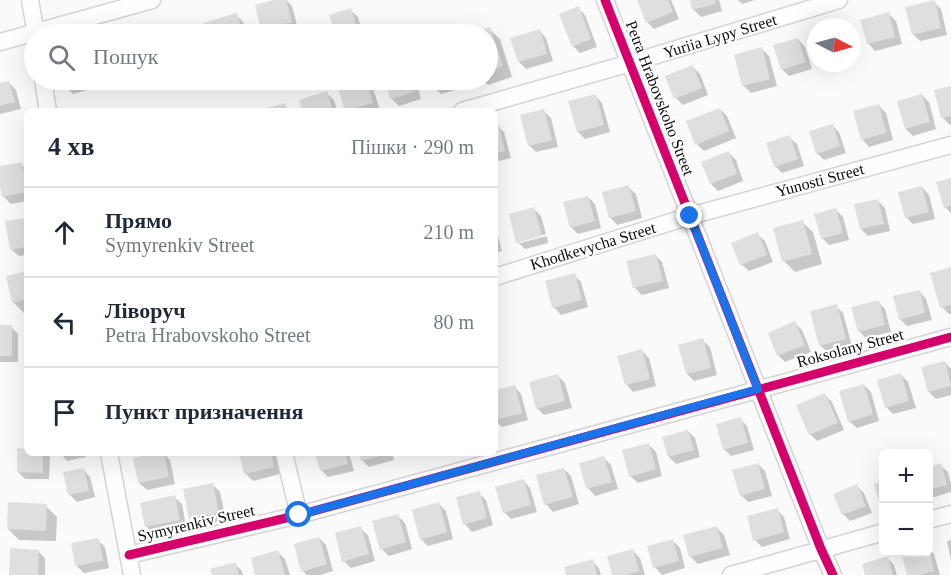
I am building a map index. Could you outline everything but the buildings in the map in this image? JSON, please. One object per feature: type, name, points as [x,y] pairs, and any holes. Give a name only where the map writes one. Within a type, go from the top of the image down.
[{"type":"street","points":[[30,0],[34,24]]},
{"type":"street","points":[[68,24],[152,0]]},
{"type":"street","name":"Petra Hrabovskoho Street","points":[[605,0],[833,575]]},
{"type":"street","name":"Yuriia Lypy Street","points":[[472,108],[839,0]]},
{"type":"street","points":[[0,42],[24,36]]},
{"type":"street","points":[[45,90],[48,108]]},
{"type":"street","name":"Yunosti Street","points":[[690,216],[951,146]]},
{"type":"street","name":"Khodkevycha Street","points":[[498,276],[690,216]]},
{"type":"street","name":"Roksolany Street","points":[[758,389],[951,337]]},
{"type":"street","name":"Symyrenkiv Street","points":[[129,555],[299,515],[758,389]]},
{"type":"street","points":[[110,456],[132,575]]},
{"type":"street","points":[[285,456],[299,515]]},
{"type":"street","points":[[933,519],[951,514]]},
{"type":"street","points":[[731,575],[879,533]]},
{"type":"cycle path","points":[[605,0],[833,575]]},
{"type":"cycle path","points":[[129,555],[299,515],[951,337]]},
{"type":"route","points":[[299,515],[758,389],[690,216]]}]
